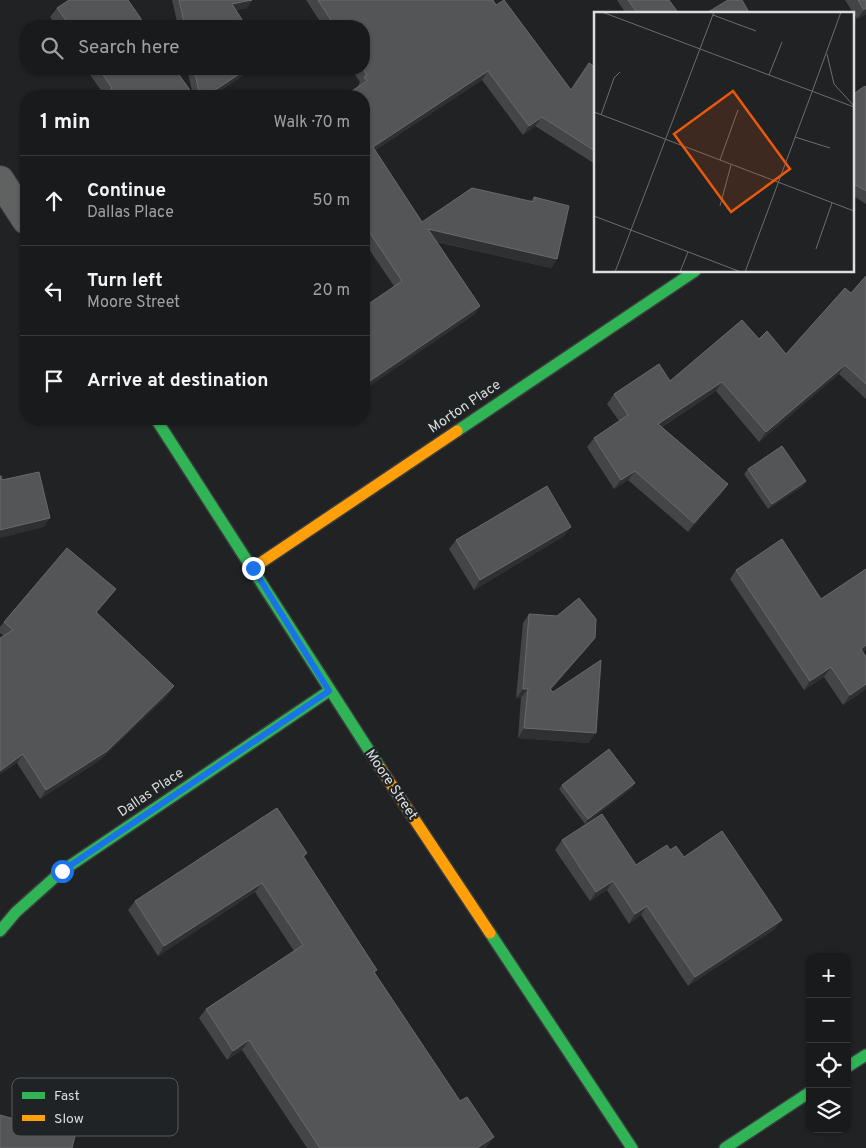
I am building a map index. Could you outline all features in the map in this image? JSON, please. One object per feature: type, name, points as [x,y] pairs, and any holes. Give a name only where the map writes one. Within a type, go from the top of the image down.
[{"type":"street","points":[[0,180],[20,211]]},
{"type":"street","name":"Morton Place","points":[[253,568],[694,272]]},
{"type":"street","name":"Moore Street","points":[[160,425],[253,568],[329,691],[632,1148]]},
{"type":"street","name":"Dallas Place","points":[[0,931],[16,912],[62,871],[329,691]]},
{"type":"street","points":[[851,1064],[866,1055]]},
{"type":"street","points":[[726,1148],[806,1095]]},
{"type":"building","points":[[69,0],[128,0],[142,20],[66,20],[57,8]]},
{"type":"building","points":[[179,0],[252,0],[232,4],[242,20],[184,20]]},
{"type":"building","points":[[318,0],[493,0],[496,5],[504,0],[571,90],[589,63],[594,66],[594,150],[542,117],[529,126],[488,71],[373,147],[422,222],[472,188],[534,202],[534,197],[569,206],[557,259],[428,229],[480,306],[370,381],[370,303],[402,281],[370,233],[370,90],[353,90],[367,81],[364,77],[370,75],[370,20],[331,20]]},
{"type":"building","points":[[628,0],[669,0],[678,12],[637,12]]},
{"type":"building","points":[[728,0],[742,0],[749,12],[708,12]]},
{"type":"building","points":[[858,0],[866,0],[866,8],[864,10]]},
{"type":"building","points":[[103,75],[179,75],[190,90],[110,90],[112,88]]},
{"type":"building","points":[[195,75],[238,75],[215,90],[199,90]]},
{"type":"building","points":[[865,86],[866,191],[854,184],[854,94]]},
{"type":"building","points":[[866,276],[866,384],[845,365],[766,432],[722,382],[658,424],[728,484],[694,523],[635,471],[621,480],[594,438],[628,415],[614,394],[659,364],[670,381],[742,320],[759,339],[767,331],[786,354],[845,288],[851,293]]},
{"type":"building","points":[[782,446],[806,481],[772,504],[748,469]]},
{"type":"building","points":[[39,472],[50,518],[0,530],[0,476],[2,480]]},
{"type":"building","points":[[547,486],[571,527],[480,580],[456,540]]},
{"type":"building","points":[[782,539],[821,599],[866,569],[866,645],[861,649],[866,657],[866,684],[850,695],[831,667],[810,681],[736,570]]},
{"type":"building","points":[[67,548],[116,589],[96,612],[174,686],[107,751],[46,790],[23,754],[0,771],[0,638],[13,630],[4,622]]},
{"type":"building","points":[[579,598],[596,619],[595,638],[550,689],[553,692],[601,660],[596,733],[524,728],[528,689],[523,689],[529,614],[557,616]]},
{"type":"building","points":[[609,749],[635,783],[588,819],[562,785]]},
{"type":"building","points":[[277,808],[307,853],[303,856],[377,970],[374,972],[460,1101],[467,1097],[494,1137],[477,1148],[320,1148],[249,1040],[233,1051],[206,1009],[303,945],[262,883],[164,946],[135,901]]},
{"type":"building","points":[[602,814],[636,865],[667,845],[670,850],[676,846],[684,857],[722,831],[782,920],[695,977],[647,906],[635,914],[613,881],[596,892],[562,840]]},
{"type":"building","points":[[0,1115],[12,1118],[12,1136],[75,1136],[72,1148],[0,1148]]},
{"type":"traffic: fast","points":[[457,431],[694,272]]},
{"type":"traffic: fast","points":[[160,425],[381,769]]},
{"type":"traffic: fast","points":[[0,931],[16,912],[62,871],[329,691]]},
{"type":"traffic: fast","points":[[490,933],[632,1148]]},
{"type":"traffic: fast","points":[[851,1064],[866,1055]]},
{"type":"traffic: fast","points":[[725,1148],[806,1095]]},
{"type":"traffic: slow","points":[[253,568],[457,431]]},
{"type":"traffic: slow","points":[[381,769],[490,933]]},
{"type":"route","points":[[62,871],[329,691],[253,568]]}]
